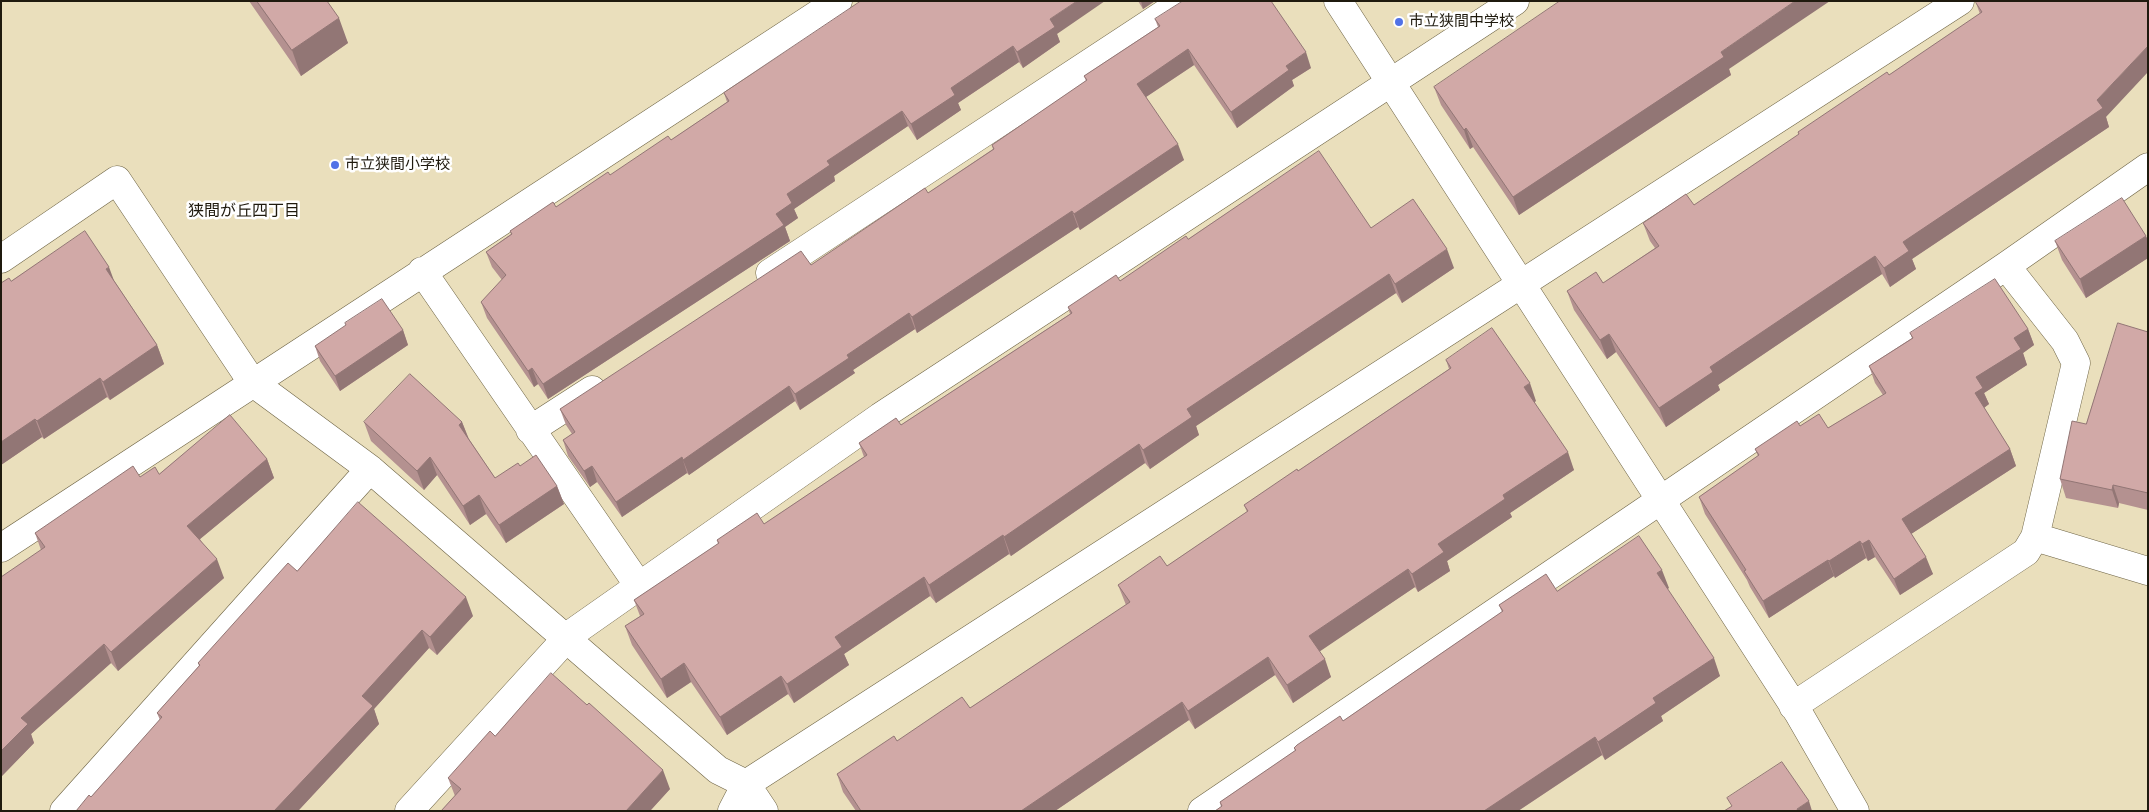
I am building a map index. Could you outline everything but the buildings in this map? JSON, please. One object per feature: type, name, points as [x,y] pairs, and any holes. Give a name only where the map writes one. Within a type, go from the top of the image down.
[{"type":"street","points":[[1,548],[252,382],[838,1]]},
{"type":"street","points":[[745,289],[1184,1]]},
{"type":"street","points":[[1338,1],[1793,706],[1855,811]]},
{"type":"street","points":[[409,811],[566,640],[565,638],[880,416],[1392,83],[1514,1]]},
{"type":"street","points":[[732,811],[746,784],[1960,1]]},
{"type":"street","points":[[1202,811],[2006,266],[2148,167]]},
{"type":"street","points":[[1,259],[117,180],[252,382],[370,469],[718,770],[746,784],[764,811]]},
{"type":"street","points":[[1793,706],[2026,552],[2035,537],[2076,363],[2064,341],[2006,266]]},
{"type":"street","points":[[422,271],[639,586]]},
{"type":"street","points":[[530,430],[613,376]]},
{"type":"street","points":[[64,811],[370,469]]},
{"type":"street","points":[[2035,537],[2148,571]]},
{"type":"place","name":"市立狭間中学校","points":[[1399,22]]},
{"type":"place","name":"市立狭間小学校","points":[[335,165]]},
{"type":"district","name":"狭間が丘四丁目","points":[[244,212]]}]
